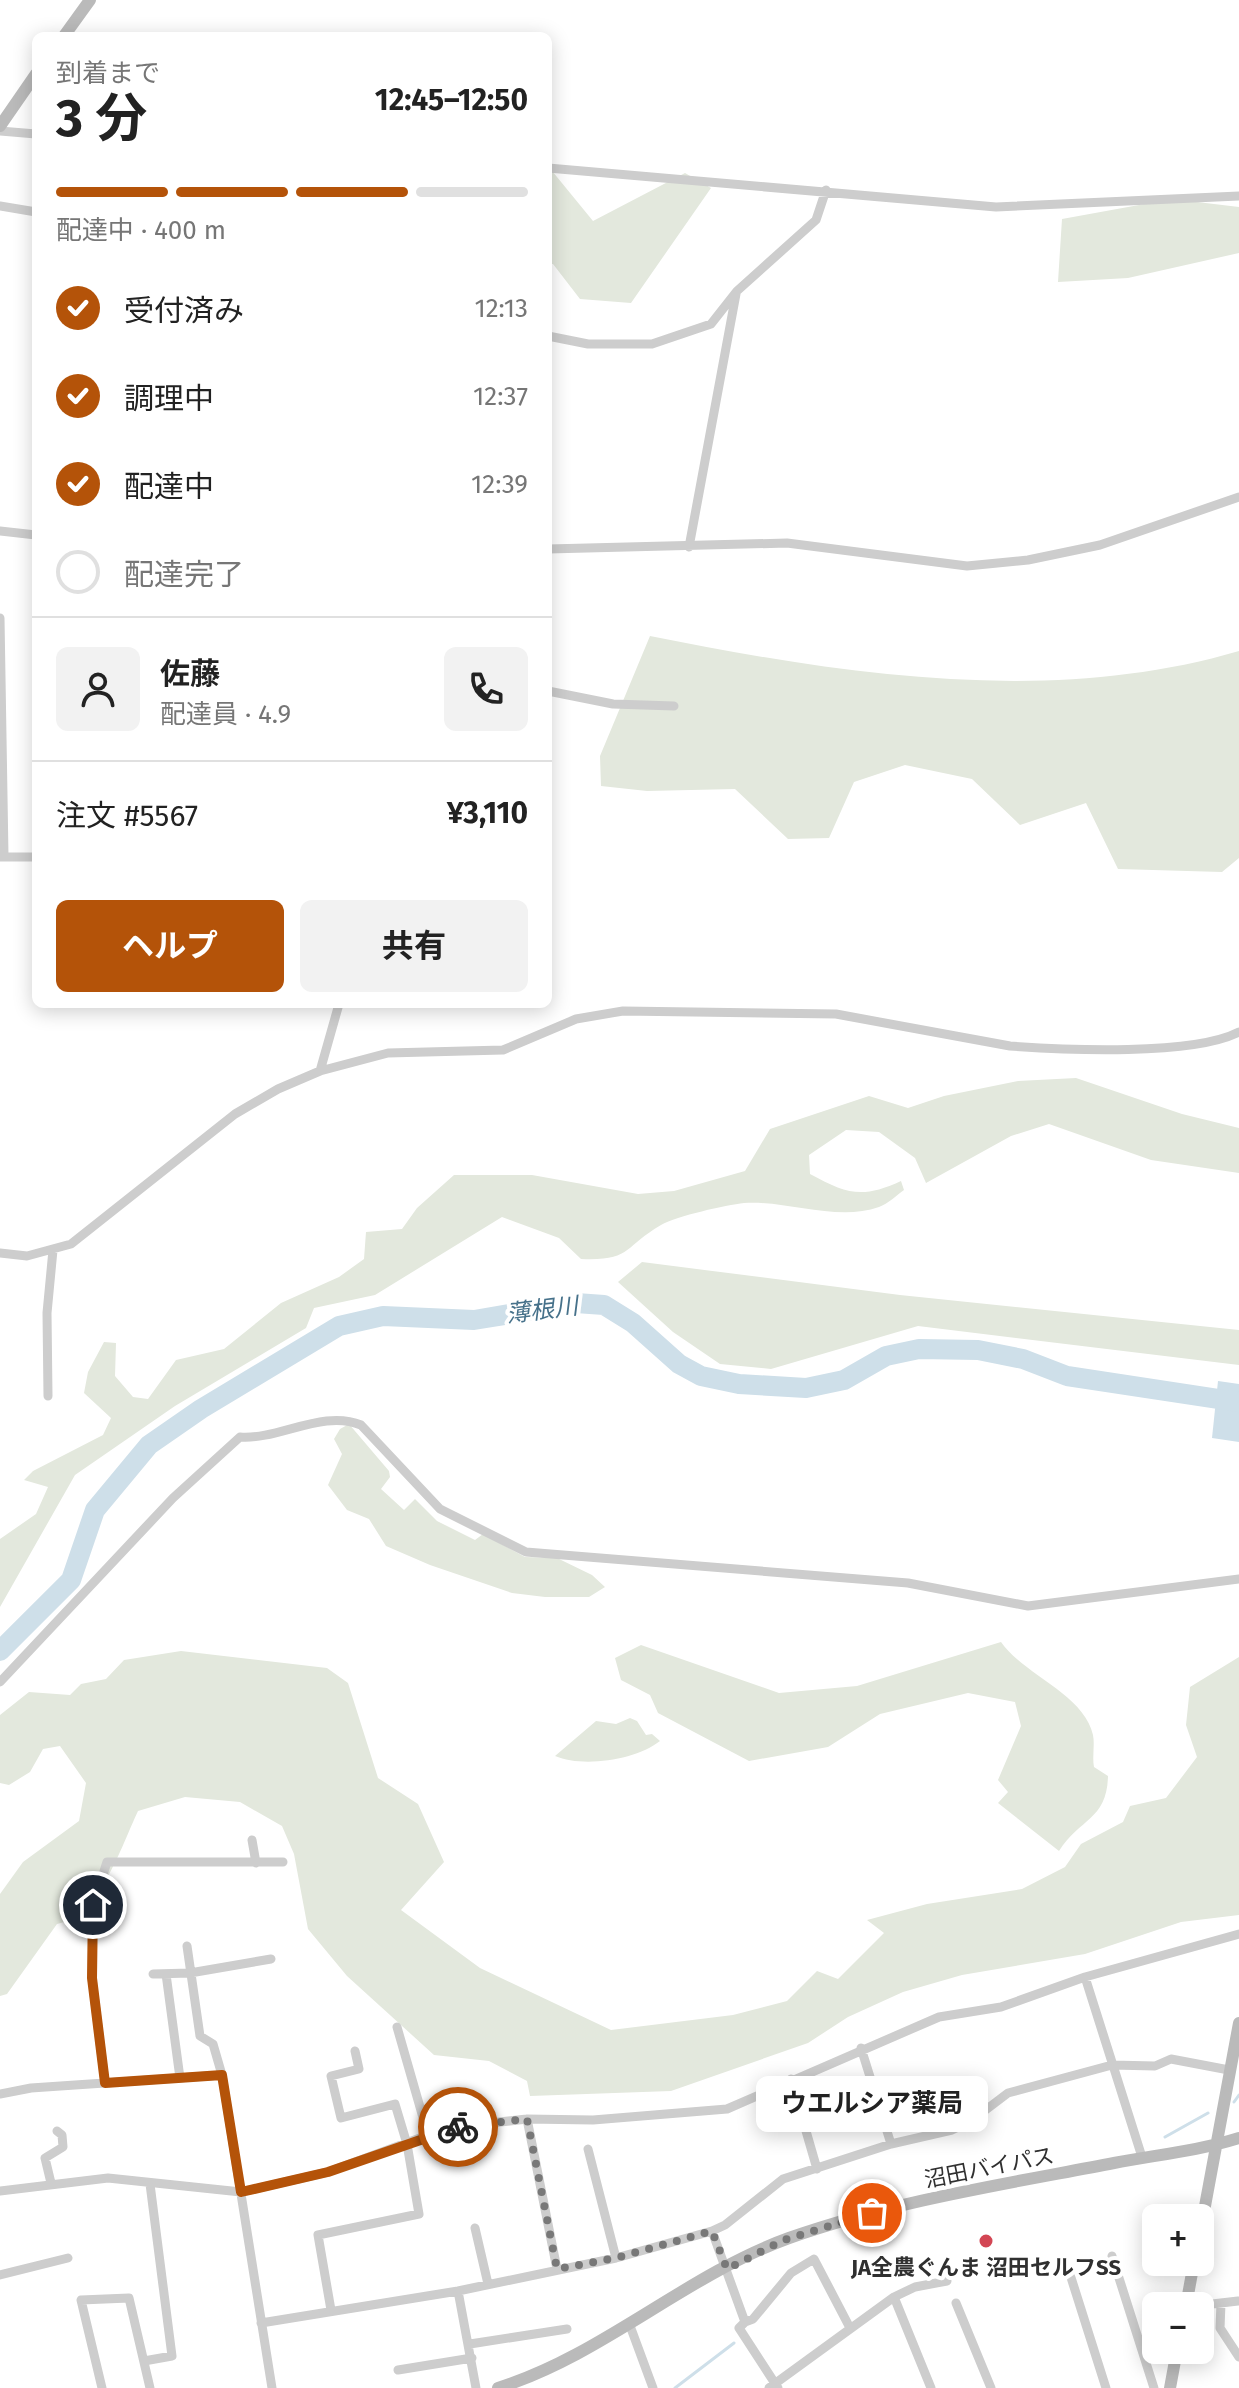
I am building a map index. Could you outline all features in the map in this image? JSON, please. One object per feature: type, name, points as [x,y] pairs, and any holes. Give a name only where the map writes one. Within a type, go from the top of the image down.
[{"type":"street","points":[[67,32],[90,0]]},
{"type":"street","points":[[32,80],[0,128],[32,133]]},
{"type":"street","points":[[552,168],[996,207],[1239,196]]},
{"type":"street","points":[[552,337],[588,344],[665,341],[711,324],[737,291],[816,220],[826,190]]},
{"type":"street","points":[[0,206],[32,211]]},
{"type":"street","points":[[689,547],[737,291]]},
{"type":"street","points":[[552,549],[787,543],[967,566],[1028,560],[1100,545],[1239,497]]},
{"type":"street","points":[[0,531],[32,535]]},
{"type":"street","points":[[0,618],[2,857],[32,857]]},
{"type":"street","points":[[552,692],[613,704],[674,706]]},
{"type":"street","points":[[320,1071],[338,1008]]},
{"type":"street","points":[[0,1253],[27,1256],[53,1250],[87,1234],[235,1114],[278,1089],[320,1071],[388,1053],[503,1050],[576,1019],[623,1011],[836,1014],[1038,1048],[1194,1046],[1239,1032]]},
{"type":"street","points":[[48,1396],[47,1313],[53,1250]]},
{"type":"street","points":[[0,1682],[173,1498],[240,1437],[259,1438],[313,1424],[349,1420],[361,1425],[440,1509],[526,1552],[908,1583],[1028,1606],[1239,1579]]},
{"type":"street","points":[[252,1840],[256,1863]]},
{"type":"street","points":[[105,2083],[92,1978],[93,1905],[107,1862],[283,1862]]},
{"type":"street","points":[[0,2191],[108,2178],[241,2192],[328,2172],[428,2135],[464,2126],[527,2119],[593,2120],[727,2109],[861,2048],[939,2017],[1001,2007],[1085,1977],[1239,1934]]},
{"type":"street","points":[[187,1946],[200,2036],[213,2044],[222,2075],[272,2388]]},
{"type":"street","points":[[153,1974],[190,1973],[271,1959]]},
{"type":"street","points":[[166,1974],[180,2078]]},
{"type":"street","points":[[1085,1977],[1142,2157]]},
{"type":"street","points":[[1205,2204],[1239,2023]]},
{"type":"street","points":[[397,2027],[428,2135]]},
{"type":"street","points":[[861,2048],[891,2144]]},
{"type":"street","points":[[331,2310],[318,2235],[419,2214],[407,2144],[395,2104],[341,2118],[331,2076],[359,2069],[355,2051]]},
{"type":"street","points":[[261,2323],[458,2291],[616,2258],[712,2231],[783,2179],[963,2124],[999,2097],[1112,2065],[1155,2066],[1171,2059],[1229,2070]]},
{"type":"street","points":[[0,2094],[31,2088],[222,2075]]},
{"type":"street","points":[[791,2079],[817,2169]]},
{"type":"street","points":[[453,2092],[464,2126]]},
{"type":"street","points":[[851,2103],[876,2095]]},
{"type":"street","points":[[956,2108],[963,2124]]},
{"type":"street","points":[[527,2119],[557,2269]]},
{"type":"street","points":[[51,2183],[45,2158],[63,2147],[62,2135],[57,2131]]},
{"type":"street","name":"沼田バイパス","points":[[498,2388],[524,2384],[629,2323],[784,2240],[846,2219],[950,2194],[1216,2145],[1239,2138]]},
{"type":"street","points":[[588,2149],[616,2258]]},
{"type":"street","points":[[144,2361],[172,2356],[150,2184]]},
{"type":"street","points":[[475,2228],[488,2284]]},
{"type":"street","points":[[712,2231],[745,2322]]},
{"type":"street","points":[[1112,2256],[1154,2388]]},
{"type":"street","points":[[0,2275],[68,2258]]},
{"type":"street","points":[[849,2326],[814,2259],[791,2273],[753,2319],[739,2328],[774,2386],[849,2326],[894,2297],[915,2287],[947,2281]]},
{"type":"street","points":[[1068,2268],[1106,2388]]},
{"type":"street","points":[[458,2291],[476,2388]]},
{"type":"street","points":[[894,2297],[931,2388]]},
{"type":"street","points":[[102,2388],[81,2300],[129,2298],[150,2388]]},
{"type":"street","points":[[1214,2304],[1238,2301]]},
{"type":"street","points":[[956,2303],[991,2388]]},
{"type":"street","points":[[1221,2303],[1220,2328],[1239,2357]]},
{"type":"street","points":[[629,2323],[653,2388]]},
{"type":"street","points":[[470,2344],[567,2329]]},
{"type":"street","points":[[398,2370],[472,2358]]},
{"type":"street","points":[[1170,2388],[1174,2364]]},
{"type":"shaded area","points":[[552,171],[593,221],[685,173],[711,188],[631,303],[580,299],[553,264]]},
{"type":"shaded area","points":[[1172,199],[1239,207],[1239,253],[1128,278],[1058,282],[1062,219]]},
{"type":"shaded area","points":[[650,636],[870,672],[944,679],[1019,681],[1094,678],[1167,668],[1239,651],[1239,858],[1222,872],[1118,869],[1086,803],[1020,825],[972,779],[905,765],[854,782],[829,838],[788,839],[735,789],[647,791],[601,786],[600,756]]},
{"type":"shaded area","points":[[1076,1078],[1182,1114],[1239,1128],[1239,1173],[1151,1160],[1049,1124],[1011,1136],[926,1183],[915,1158],[879,1132],[846,1130],[809,1155],[810,1174],[855,1192],[876,1190],[901,1181],[904,1190],[882,1206],[863,1211],[829,1212],[760,1203],[726,1206],[668,1222],[619,1255],[598,1259],[581,1259],[559,1238],[502,1217],[375,1295],[314,1308],[306,1328],[175,1406],[75,1475],[0,1607],[0,1539],[36,1514],[48,1487],[24,1480],[33,1471],[103,1435],[111,1418],[84,1393],[88,1372],[104,1342],[116,1343],[115,1376],[133,1397],[148,1399],[176,1360],[224,1349],[281,1303],[339,1277],[364,1259],[366,1232],[402,1229],[417,1208],[454,1175],[532,1175],[638,1194],[674,1191],[745,1171],[770,1129],[869,1096],[908,1108],[944,1096],[1018,1081]]},
{"type":"shaded area","points":[[642,1262],[900,1295],[1239,1330],[1239,1365],[918,1326],[771,1369],[720,1364],[673,1332],[618,1282]]},
{"type":"shaded area","points":[[1218,1381],[1239,1384],[1239,1442],[1212,1438]]},
{"type":"shaded area","points":[[349,1424],[389,1471],[390,1477],[381,1489],[404,1510],[415,1499],[437,1521],[475,1540],[483,1534],[525,1557],[557,1558],[592,1575],[605,1587],[589,1597],[512,1593],[430,1565],[386,1546],[369,1519],[347,1510],[328,1485],[342,1454],[334,1439],[340,1429]]},
{"type":"shaded area","points":[[1001,1642],[1011,1654],[1078,1708],[1093,1735],[1094,1767],[1108,1776],[1103,1802],[1098,1810],[1059,1851],[998,1803],[1008,1792],[998,1780],[1021,1726],[1015,1702],[968,1693],[880,1714],[828,1747],[749,1761],[658,1713],[650,1695],[621,1680],[615,1658],[641,1645],[779,1693],[857,1686]]},
{"type":"shaded area","points":[[181,1651],[327,1668],[348,1683],[378,1778],[418,1804],[444,1862],[401,1910],[480,1968],[611,2030],[733,2015],[787,2001],[817,1971],[838,1979],[884,1933],[867,1920],[927,1904],[1022,1889],[1065,1867],[1081,1844],[1123,1822],[1130,1806],[1166,1798],[1197,1757],[1186,1725],[1190,1687],[1239,1657],[1239,1915],[1181,1922],[1085,1954],[962,1975],[903,1992],[848,2017],[808,2043],[671,2091],[530,2096],[527,2081],[489,2061],[434,2055],[347,1976],[308,1929],[294,1854],[282,1826],[240,1802],[185,1797],[138,1811],[97,1894],[72,1918],[57,1924],[7,1994],[0,1996],[0,1894],[23,1862],[79,1821],[86,1783],[60,1746],[43,1749],[30,1772],[9,1785],[0,1783],[0,1715],[29,1692],[70,1695],[81,1684],[106,1679],[124,1660]]},
{"type":"shaded area","points":[[630,1718],[637,1721],[646,1735],[652,1734],[660,1741],[637,1753],[609,1760],[580,1761],[555,1756],[596,1721],[616,1724]]},
{"type":"waterway","name":"薄根川","points":[[0,1651],[71,1580],[95,1510],[149,1445],[201,1409],[339,1326],[383,1316],[474,1320],[576,1303],[604,1305],[633,1323],[679,1364],[701,1376],[739,1384],[806,1388],[844,1380],[886,1356],[919,1349],[978,1350],[1023,1359],[1067,1376],[1239,1402]]},
{"type":"waterway","points":[[1234,2102],[1239,2095]]},
{"type":"waterway","points":[[1165,2137],[1208,2113]]},
{"type":"waterway","points":[[675,2388],[734,2343]]},
{"type":"way so far","points":[[458,2127],[527,2119],[557,2269],[616,2258],[712,2231],[727,2269],[784,2240],[872,2213]]},
{"type":"place","name":"ウエルシア薬局","points":[[872,2213]]},
{"type":"place","name":"JA全農ぐんま 沼田セルフSS","points":[[986,2241]]},
{"type":"route","points":[[93,1905],[92,1978],[105,2083],[222,2075],[241,2192],[328,2172],[458,2127]]}]
